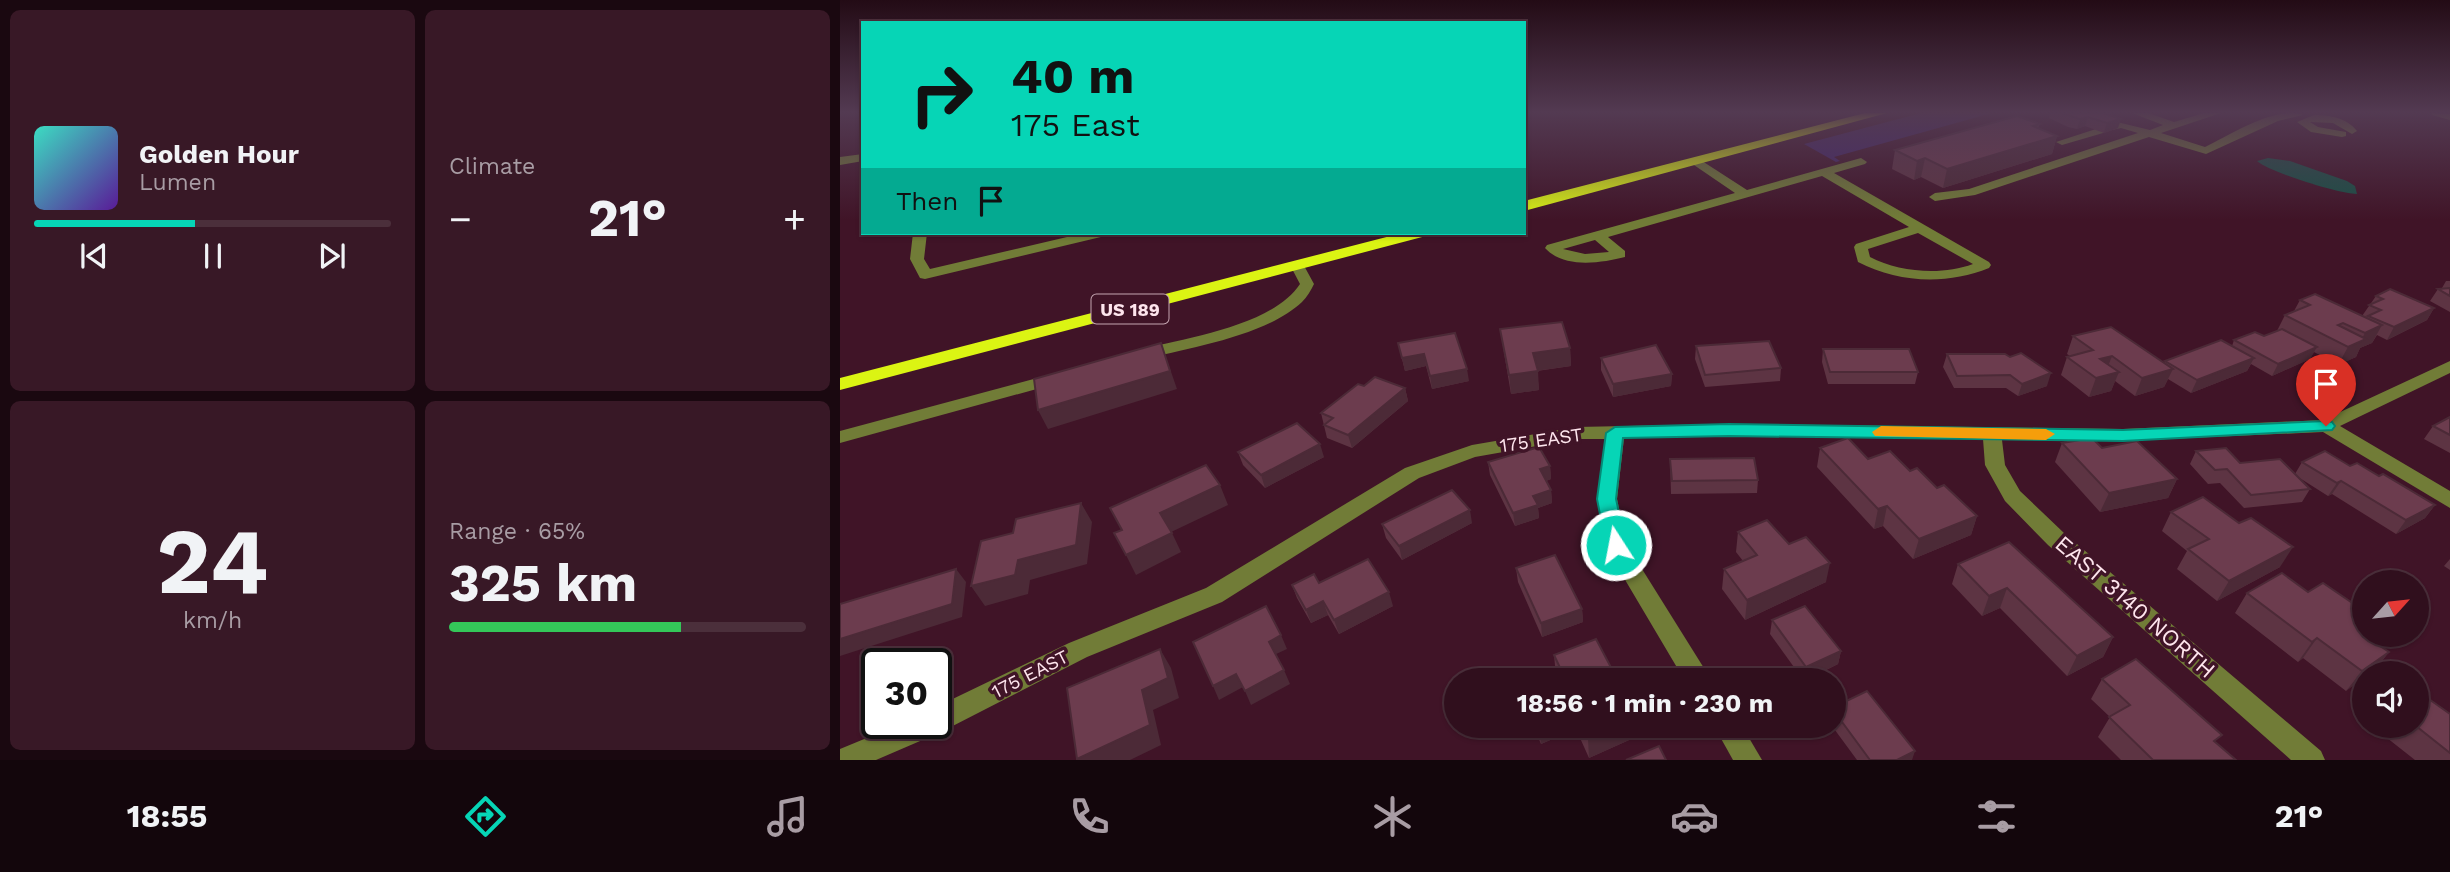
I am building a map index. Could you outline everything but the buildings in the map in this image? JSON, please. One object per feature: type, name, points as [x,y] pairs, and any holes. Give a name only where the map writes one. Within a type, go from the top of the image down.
[{"type":"highway","points":[[1526,205],[1744,148]]},
{"type":"highway","name":"US 189","points":[[840,384],[1412,235]]},
{"type":"street","points":[[1935,197],[1972,192],[2103,148]]},
{"type":"street","points":[[840,161],[861,158]]},
{"type":"street","points":[[1695,161],[1745,194]]},
{"type":"street","points":[[1597,235],[1861,162]]},
{"type":"street","points":[[1823,172],[1984,265],[1969,272],[1937,274],[1887,271],[1863,260],[1861,247],[1919,228]]},
{"type":"street","points":[[920,235],[917,259],[925,275],[1092,235]]},
{"type":"street","points":[[1128,358],[1262,321],[1284,311],[1304,293],[1307,284],[1297,265]]},
{"type":"street","name":"175 EAST","points":[[952,713],[1078,650],[1214,595],[1412,473],[1472,451],[1539,437],[1576,433],[1729,430],[2123,435],[2326,426],[2450,366]]},
{"type":"street","points":[[840,437],[1074,373]]},
{"type":"street","points":[[2326,426],[2450,501]]},
{"type":"street","points":[[1615,433],[1607,499],[1616,545],[1691,668]]},
{"type":"street","name":"EAST 3140 NORTH","points":[[1992,433],[1995,465],[2012,496],[2056,539],[2311,760]]},
{"type":"street","points":[[1734,738],[1748,760]]},
{"type":"street","name":"175 EAST","points":[[845,760],[894,739]]},
{"type":"shaded area","points":[[1812,148],[1865,148],[1834,157],[1840,161],[1836,162]]},
{"type":"shaded area","points":[[2268,158],[2290,161],[2347,181],[2355,186],[2357,194],[2305,182],[2257,161]]},
{"type":"slow traffic","points":[[1881,432],[2046,434]]},
{"type":"route","points":[[1616,545],[1607,499],[1615,433],[1729,430],[2123,435],[2326,426]]}]
